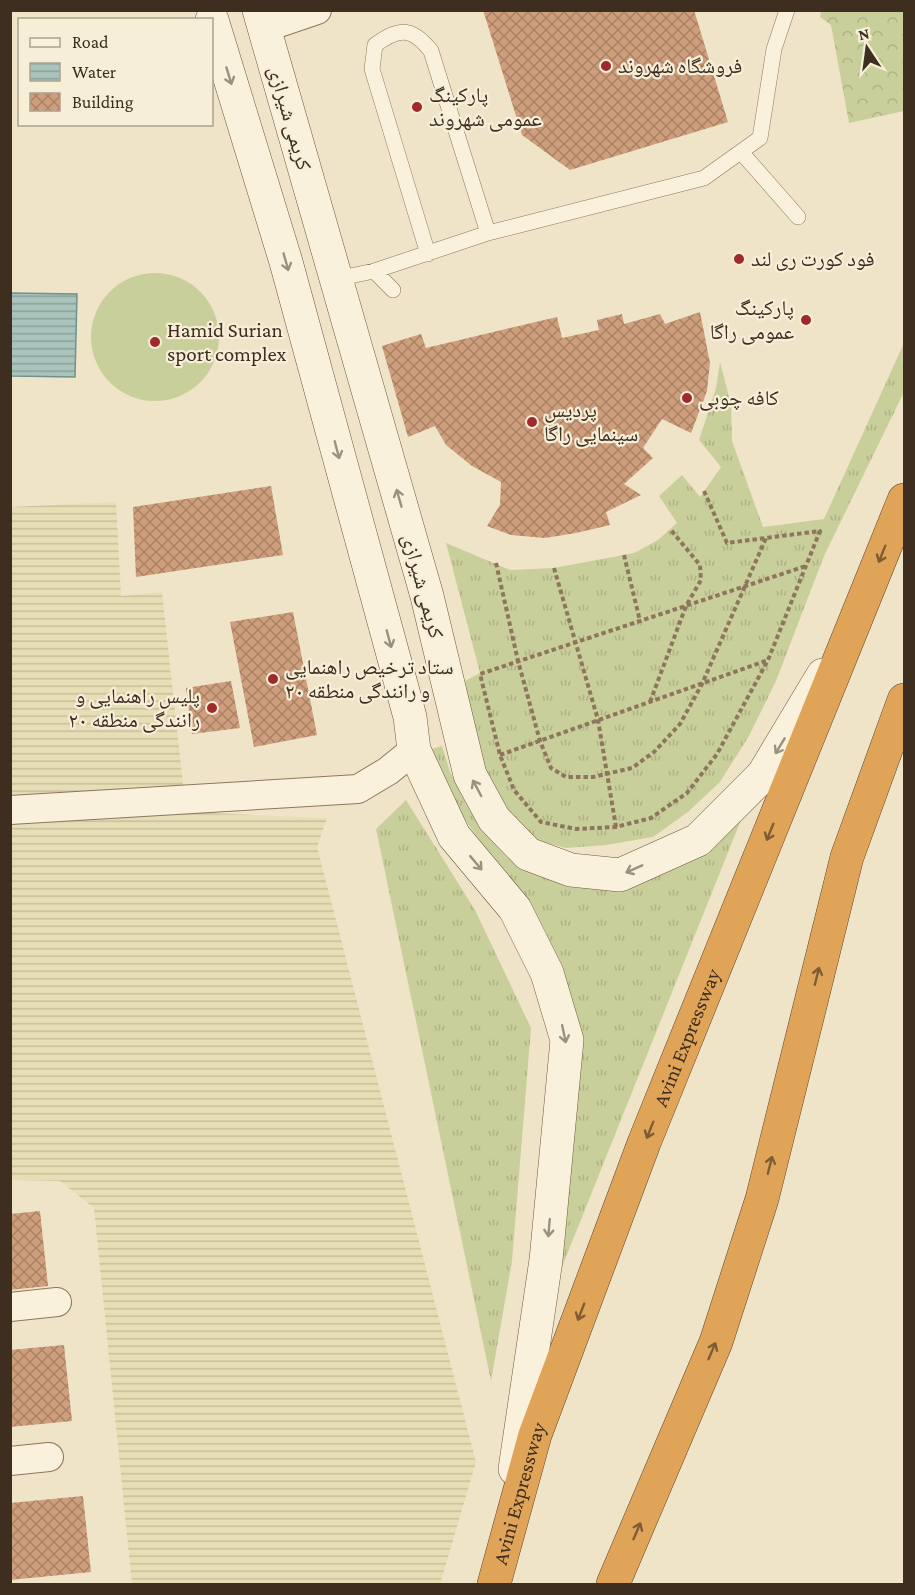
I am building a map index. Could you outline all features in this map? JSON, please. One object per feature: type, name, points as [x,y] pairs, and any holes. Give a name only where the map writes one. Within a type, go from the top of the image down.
[{"type":"highway","name":"Avini Expressway","points":[[494,1584],[535,1435],[644,1143],[904,500]]},
{"type":"highway","points":[[614,1584],[716,1342],[762,1198],[847,857],[904,700]]},
{"type":"street","points":[[261,19],[317,10]]},
{"type":"street","name":"کریمی شیرازی","points":[[261,19],[427,596],[470,775],[494,819],[528,854],[571,870],[620,875],[698,840],[763,775],[854,624]]},
{"type":"street","points":[[213,26],[286,262],[410,717],[414,750],[454,836],[515,909],[547,973],[567,1040],[546,1260],[502,1552]]},
{"type":"street","points":[[410,717],[454,707]]},
{"type":"street","points":[[10,810],[358,789],[388,771],[414,750]]},
{"type":"street","points":[[10,1307],[57,1302]]},
{"type":"street","points":[[10,1461],[49,1457]]},
{"type":"lane","points":[[336,279],[374,271],[488,233],[704,178],[760,138],[774,49],[787,10]]},
{"type":"lane","points":[[428,254],[372,69],[375,45],[388,35],[405,31],[420,37],[431,51],[488,233]]},
{"type":"lane","points":[[741,152],[798,217]]},
{"type":"lane","points":[[374,271],[393,290]]},
{"type":"path","points":[[704,491],[727,543],[820,531],[806,567],[768,660],[717,754],[687,793],[651,818],[616,827],[576,829],[541,822],[514,790],[500,755],[480,674],[806,567]]},
{"type":"path","points":[[650,702],[686,606],[701,580],[700,565],[670,529]]},
{"type":"path","points":[[496,563],[540,741],[551,768],[566,777],[593,777],[632,768],[654,752],[680,724],[702,684],[766,538]]},
{"type":"path","points":[[624,555],[640,621]]},
{"type":"path","points":[[554,568],[598,720],[616,827]]},
{"type":"path","points":[[500,755],[768,660]]},
{"type":"shaded area","points":[[116,502],[121,596],[162,592],[186,812],[327,818],[317,847],[476,1462],[440,1584],[132,1584],[94,1208],[60,1181],[11,1180],[10,507]]},
{"type":"green space","points":[[821,11],[904,11],[904,111],[849,123],[831,25],[820,17]]},
{"type":"green space","name":"Hamid Surian sport complex","points":[[155,273],[180,278],[200,292],[214,312],[219,337],[214,362],[200,382],[180,396],[155,401],[130,396],[110,382],[96,362],[91,337],[96,312],[110,292],[130,278]]},
{"type":"green space","points":[[904,343],[904,392],[824,556],[776,681],[749,736],[720,782],[688,812],[653,837],[606,845],[566,848],[536,840],[513,816],[494,791],[479,750],[465,681],[480,673],[446,543],[510,570],[554,568],[634,553],[658,540],[677,523],[659,496],[682,475],[700,497],[721,467],[699,440],[716,388],[720,362],[731,404],[732,441],[763,527],[824,519]]},
{"type":"green space","points":[[442,746],[450,772],[468,807],[489,837],[567,886],[743,815],[558,1277],[566,982],[545,930],[449,797],[432,749]]},
{"type":"green space","points":[[406,800],[475,910],[531,1028],[512,1261],[491,1381],[376,829]]},
{"type":"water","points":[[11,293],[77,294],[75,377],[11,376]]},
{"type":"building","name":"فروشگاه شهروند","points":[[483,10],[694,10],[728,122],[570,170],[522,135]]},
{"type":"building","name":"پردیس سینمایی راگا","points":[[700,312],[710,363],[707,391],[691,433],[662,419],[643,448],[653,458],[624,484],[641,495],[606,512],[610,525],[545,538],[511,535],[487,526],[500,505],[501,482],[472,466],[446,445],[435,426],[408,437],[382,346],[421,334],[426,348],[557,317],[562,338],[599,330],[597,320],[622,314],[624,324],[660,314],[665,324]]},
{"type":"building","points":[[271,486],[283,555],[136,577],[133,507]]},
{"type":"building","name":"ستاد ترخیص راهنمایی و رانندگی منطقه ۲۰","points":[[293,612],[317,735],[254,747],[230,622]]},
{"type":"building","name":"پلیس راهنمایی و رانندگی منطقه ۲۰","points":[[231,681],[240,728],[192,734],[186,688]]},
{"type":"building","points":[[40,1211],[48,1286],[10,1290],[10,1214]]},
{"type":"building","points":[[64,1345],[72,1421],[10,1427],[10,1350]]},
{"type":"building","points":[[83,1496],[91,1572],[10,1580],[10,1503]]},
{"type":"place","name":"فروشگاه شهروند","points":[[606,66]]},
{"type":"place","name":"پارکینگ عمومی شهروند","points":[[417,107]]},
{"type":"place","name":"فود کورت ری لند","points":[[739,259]]},
{"type":"place","name":"پارکینگ عمومی راگا","points":[[806,320]]},
{"type":"place","name":"Hamid Surian sport complex","points":[[155,342]]},
{"type":"place","name":"کافه چوبی","points":[[687,398]]},
{"type":"place","name":"پردیس سینمایی راگا","points":[[532,422]]},
{"type":"place","name":"ستاد ترخیص راهنمایی و رانندگی منطقه ۲۰","points":[[273,679]]},
{"type":"place","name":"پلیس راهنمایی و رانندگی منطقه ۲۰","points":[[212,708]]}]
